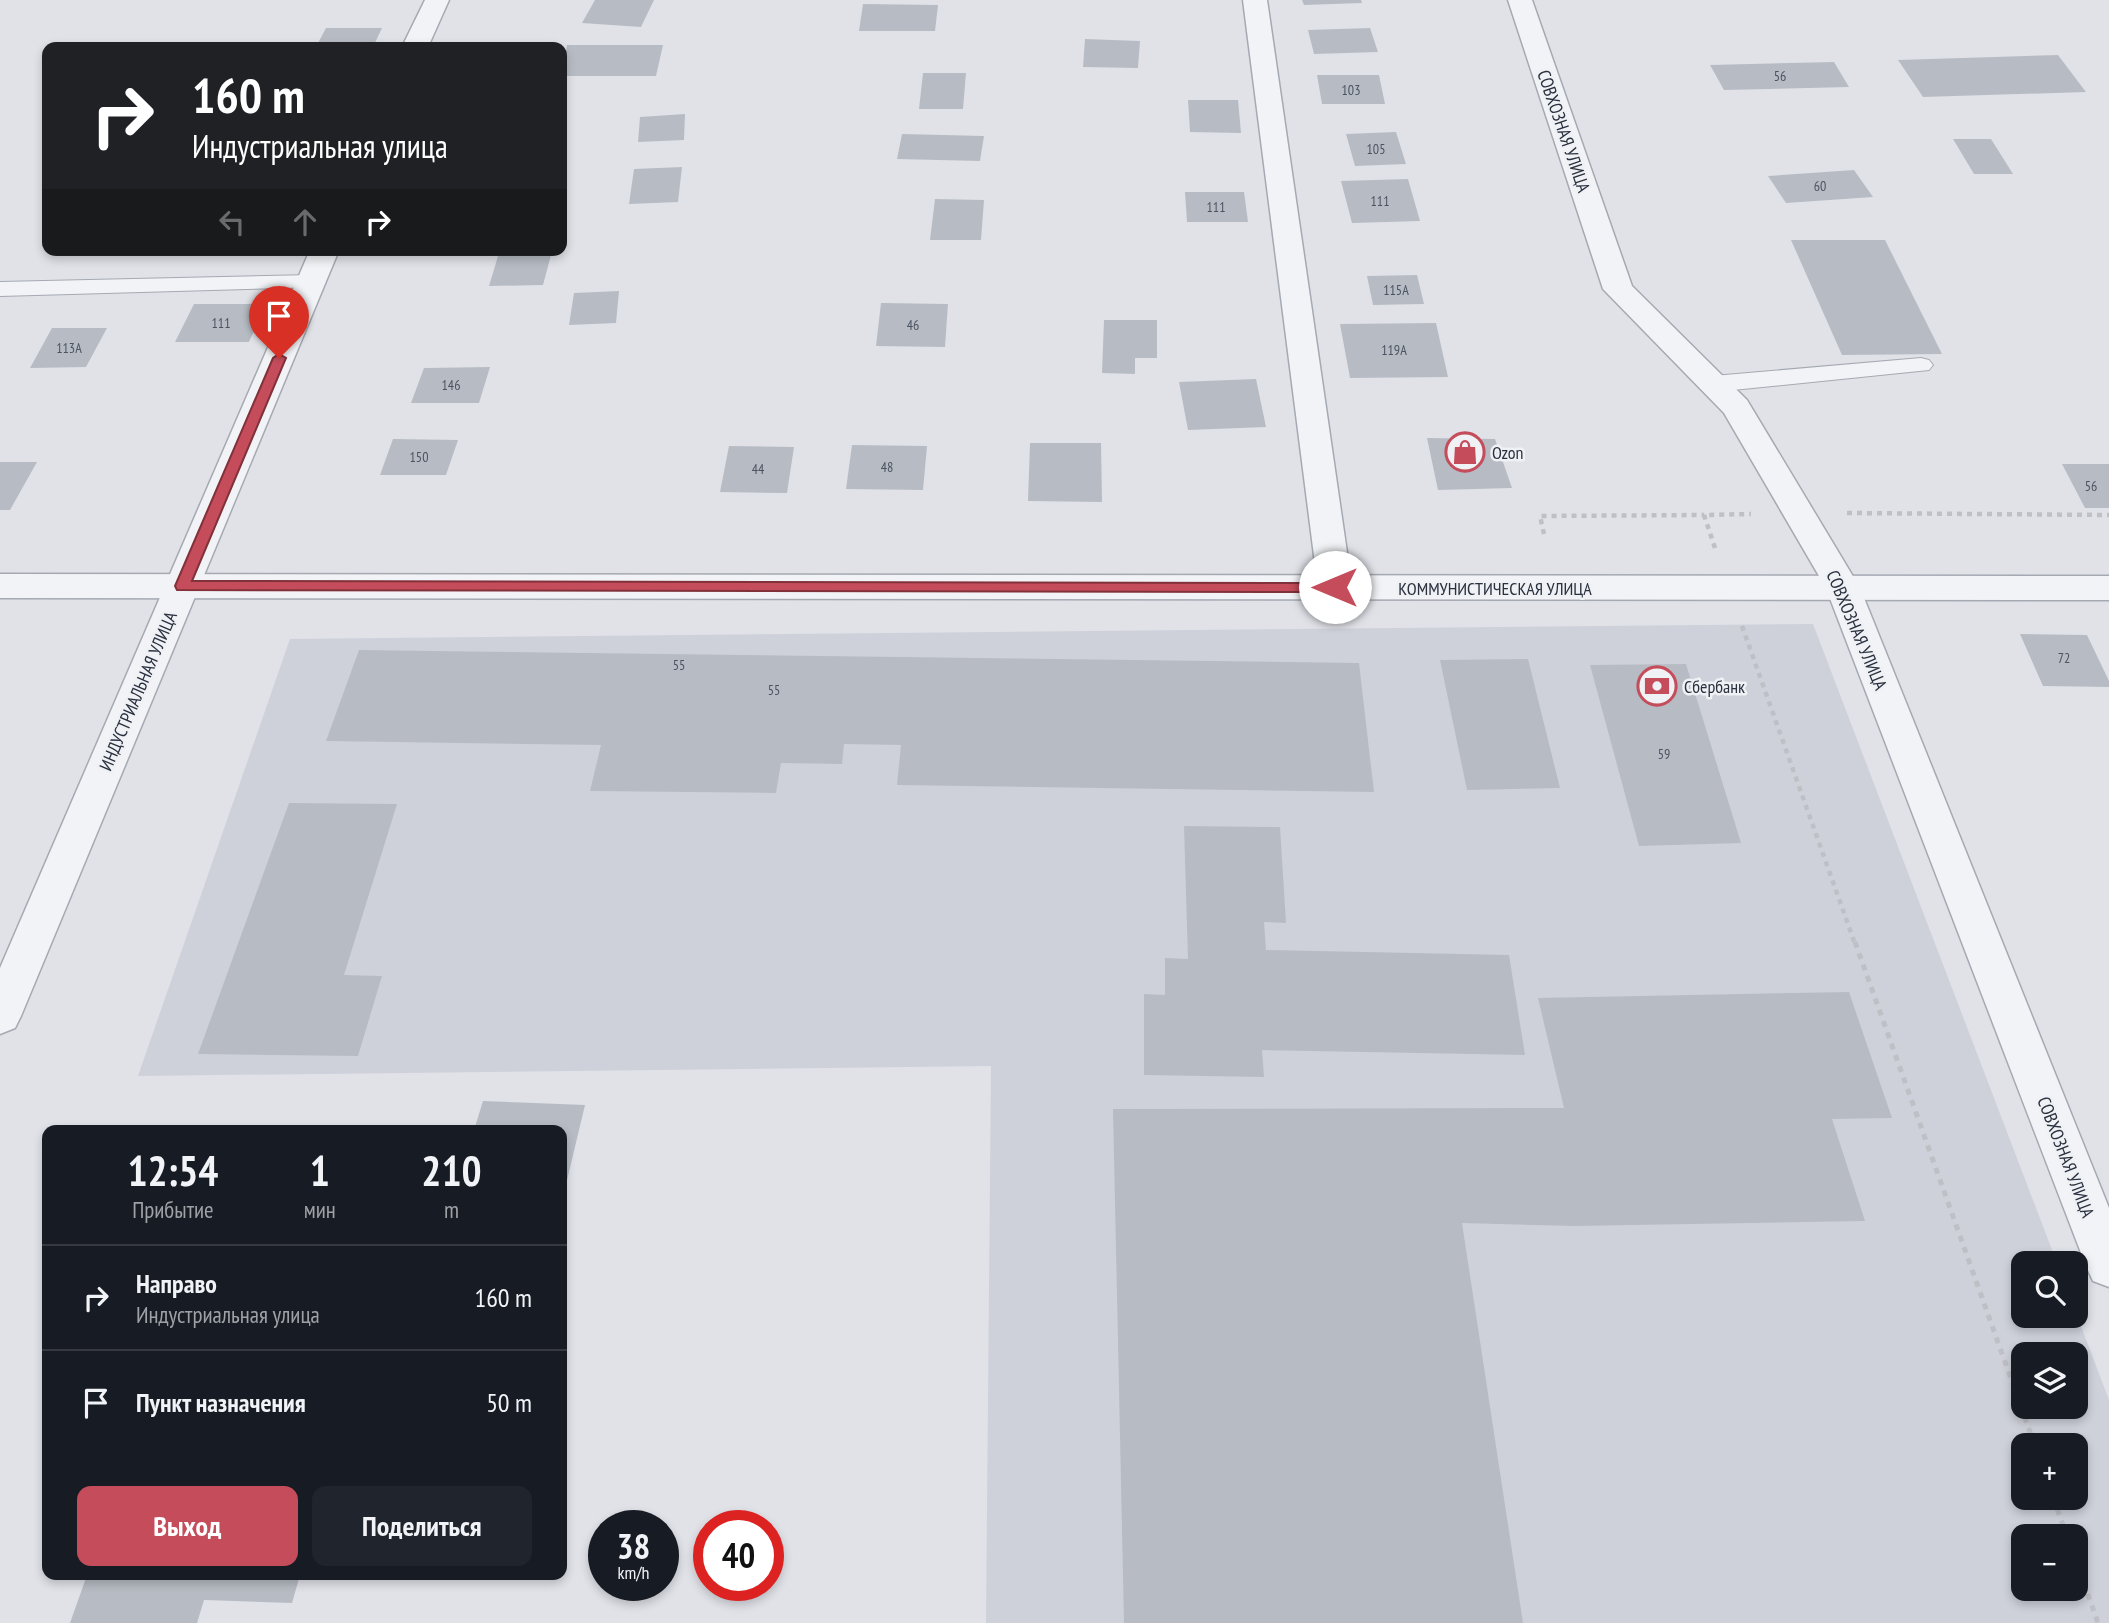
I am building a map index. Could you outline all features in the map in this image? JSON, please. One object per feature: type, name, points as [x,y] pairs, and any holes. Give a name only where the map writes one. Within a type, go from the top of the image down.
[{"type":"street","points":[[417,42],[437,0]]},
{"type":"street","points":[[1255,0],[1335,587]]},
{"type":"street","name":"СОВХОЗНАЯ УЛИЦА","points":[[1520,0],[1618,289],[1736,407],[1843,588],[2109,1266]]},
{"type":"street","name":"ИНДУСТРИАЛЬНАЯ УЛИЦА","points":[[0,1016],[323,256]]},
{"type":"street","name":"КОММУНИСТИЧЕСКАЯ УЛИЦА","points":[[0,586],[2109,588]]},
{"type":"lane","points":[[0,289],[312,282]]},
{"type":"lane","points":[[1713,384],[1921,365]]},
{"type":"path","points":[[1544,534],[1540,516],[1799,513],[2109,515]]},
{"type":"path","points":[[1704,515],[2030,1433]]},
{"type":"path","points":[[2088,1594],[2098,1623]]},
{"type":"shaded area","points":[[1813,624],[2052,1251],[2011,1251],[2011,1328],[2082,1328],[2087,1342],[2011,1342],[2011,1419],[2088,1419],[2088,1345],[2109,1400],[2109,1623],[986,1623],[991,1066],[138,1076],[290,639]]},
{"type":"building","points":[[595,0],[654,0],[641,27],[582,23]]},
{"type":"building","points":[[1302,0],[1361,0],[1362,3],[1304,5]]},
{"type":"building","points":[[863,4],[938,5],[935,31],[859,31]]},
{"type":"building","points":[[326,28],[382,28],[375,42],[319,42]]},
{"type":"building","points":[[1370,28],[1378,52],[1314,54],[1308,30]]},
{"type":"building","points":[[1085,39],[1140,41],[1138,68],[1083,67]]},
{"type":"building","points":[[567,45],[663,45],[656,76],[567,76]]},
{"type":"building","points":[[2058,55],[2086,92],[1923,97],[1898,60]]},
{"type":"building","points":[[1834,62],[1849,87],[1724,90],[1710,65]]},
{"type":"building","points":[[923,73],[966,73],[963,109],[919,109]]},
{"type":"building","points":[[1317,75],[1379,75],[1385,104],[1322,104]]},
{"type":"building","points":[[1188,100],[1238,100],[1241,133],[1190,132]]},
{"type":"building","points":[[685,114],[684,140],[638,142],[640,117]]},
{"type":"building","points":[[1396,132],[1406,164],[1355,166],[1346,134]]},
{"type":"building","points":[[902,134],[984,136],[980,161],[897,159]]},
{"type":"building","points":[[1953,139],[1991,139],[2013,174],[1974,174]]},
{"type":"building","points":[[682,167],[678,202],[629,204],[634,169]]},
{"type":"building","points":[[1854,170],[1873,197],[1786,203],[1768,176]]},
{"type":"building","points":[[1408,179],[1420,221],[1352,223],[1341,181]]},
{"type":"building","points":[[1185,192],[1244,192],[1248,222],[1187,222]]},
{"type":"building","points":[[935,199],[984,200],[981,240],[930,240]]},
{"type":"building","points":[[1791,240],[1885,240],[1942,354],[1842,355]]},
{"type":"building","points":[[498,256],[551,256],[543,285],[489,286]]},
{"type":"building","points":[[1417,275],[1424,304],[1373,305],[1367,276]]},
{"type":"building","points":[[619,291],[616,323],[569,325],[574,293]]},
{"type":"building","points":[[881,303],[948,304],[945,347],[876,346]]},
{"type":"building","points":[[194,304],[266,304],[249,342],[175,342]]},
{"type":"building","points":[[1104,320],[1157,320],[1157,358],[1135,358],[1135,374],[1102,373]]},
{"type":"building","points":[[1436,323],[1448,377],[1350,378],[1340,324]]},
{"type":"building","points":[[52,328],[107,328],[86,367],[30,368]]},
{"type":"building","points":[[490,367],[479,403],[411,403],[424,368]]},
{"type":"building","points":[[1256,379],[1266,427],[1188,430],[1179,382]]},
{"type":"building","points":[[1427,438],[1495,439],[1512,488],[1438,490]]},
{"type":"building","points":[[393,439],[458,440],[446,475],[380,475]]},
{"type":"building","points":[[1030,443],[1101,443],[1102,502],[1028,501]]},
{"type":"building","points":[[852,445],[927,446],[923,490],[846,489]]},
{"type":"building","points":[[729,446],[794,447],[787,493],[720,492]]},
{"type":"building","points":[[0,462],[37,462],[10,510],[0,510]]},
{"type":"building","points":[[2062,464],[2109,464],[2109,508],[2085,508]]},
{"type":"building","points":[[2020,634],[2087,635],[2109,681],[2109,687],[2043,686]]},
{"type":"building","points":[[359,650],[1359,663],[1374,792],[897,785],[901,745],[844,744],[842,764],[781,763],[776,793],[590,791],[601,745],[326,741]]},
{"type":"building","points":[[1528,659],[1560,788],[1467,790],[1440,660]]},
{"type":"building","points":[[1686,664],[1741,843],[1639,846],[1590,665]]},
{"type":"building","points":[[289,803],[397,804],[344,975],[382,976],[358,1056],[198,1054]]},
{"type":"building","points":[[1184,826],[1280,827],[1286,923],[1264,922],[1266,950],[1509,955],[1525,1055],[1262,1050],[1264,1077],[1144,1075],[1144,994],[1165,995],[1165,958],[1188,959]]},
{"type":"building","points":[[1849,992],[1892,1118],[1832,1119],[1865,1221],[1574,1226],[1462,1223],[1523,1623],[1124,1623],[1113,1109],[1564,1108],[1538,998]]},
{"type":"building","points":[[483,1101],[585,1105],[567,1180],[567,1125],[476,1125]]},
{"type":"building","points":[[85,1580],[299,1580],[292,1603],[204,1600],[197,1623],[70,1623]]},
{"type":"place","name":"Ozon","points":[[1465,452]]},
{"type":"place","name":"Сбербанк","points":[[1657,686]]},
{"type":"route","points":[[279,358],[182,586],[1335,587]]}]
